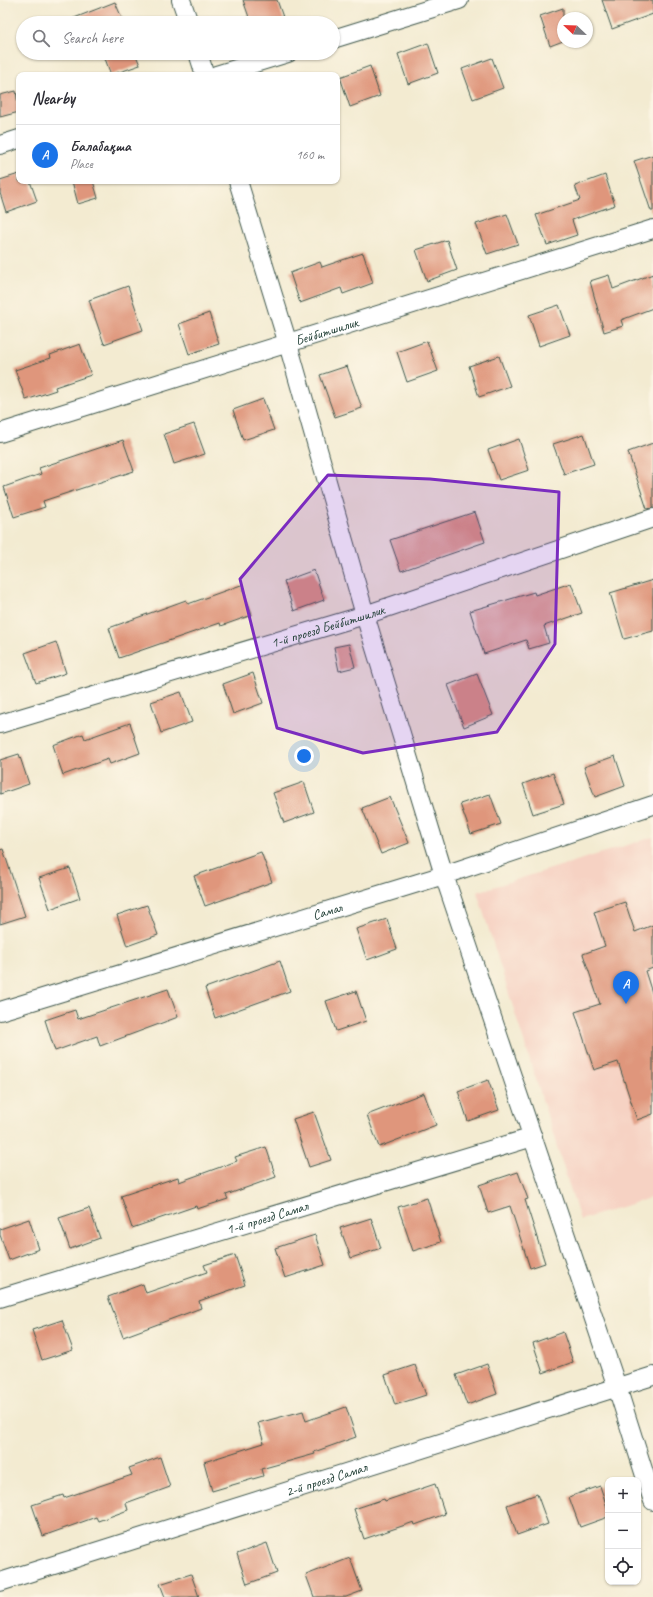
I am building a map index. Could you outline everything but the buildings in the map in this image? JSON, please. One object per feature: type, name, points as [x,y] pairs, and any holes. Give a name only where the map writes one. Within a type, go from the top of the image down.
[{"type":"street","points":[[181,0],[187,16]]},
{"type":"street","points":[[340,37],[459,0]]},
{"type":"street","points":[[200,60],[204,72]]},
{"type":"street","points":[[226,72],[265,60]]},
{"type":"street","points":[[0,145],[16,140]]},
{"type":"street","points":[[239,184],[288,344],[365,615],[444,875],[617,1387],[653,1501]]},
{"type":"street","name":"Бейбитшилик","points":[[0,433],[653,229]]},
{"type":"street","name":"1-й проезд Бейбитшилик","points":[[0,724],[365,615],[653,518]]},
{"type":"street","name":"Самал","points":[[0,1011],[444,875],[653,805]]},
{"type":"street","name":"1-й проезд Самал","points":[[0,1298],[533,1137]]},
{"type":"street","name":"2-й проезд Самал","points":[[0,1582],[653,1376]]},
{"type":"highlighted area","points":[[328,475],[430,479],[559,492],[555,644],[497,732],[363,753],[277,728],[240,579]]},
{"type":"shaded area","points":[[653,837],[653,1197],[580,1220],[477,892]]},
{"type":"place","name":"Балабақша","points":[[626,1004]]}]
